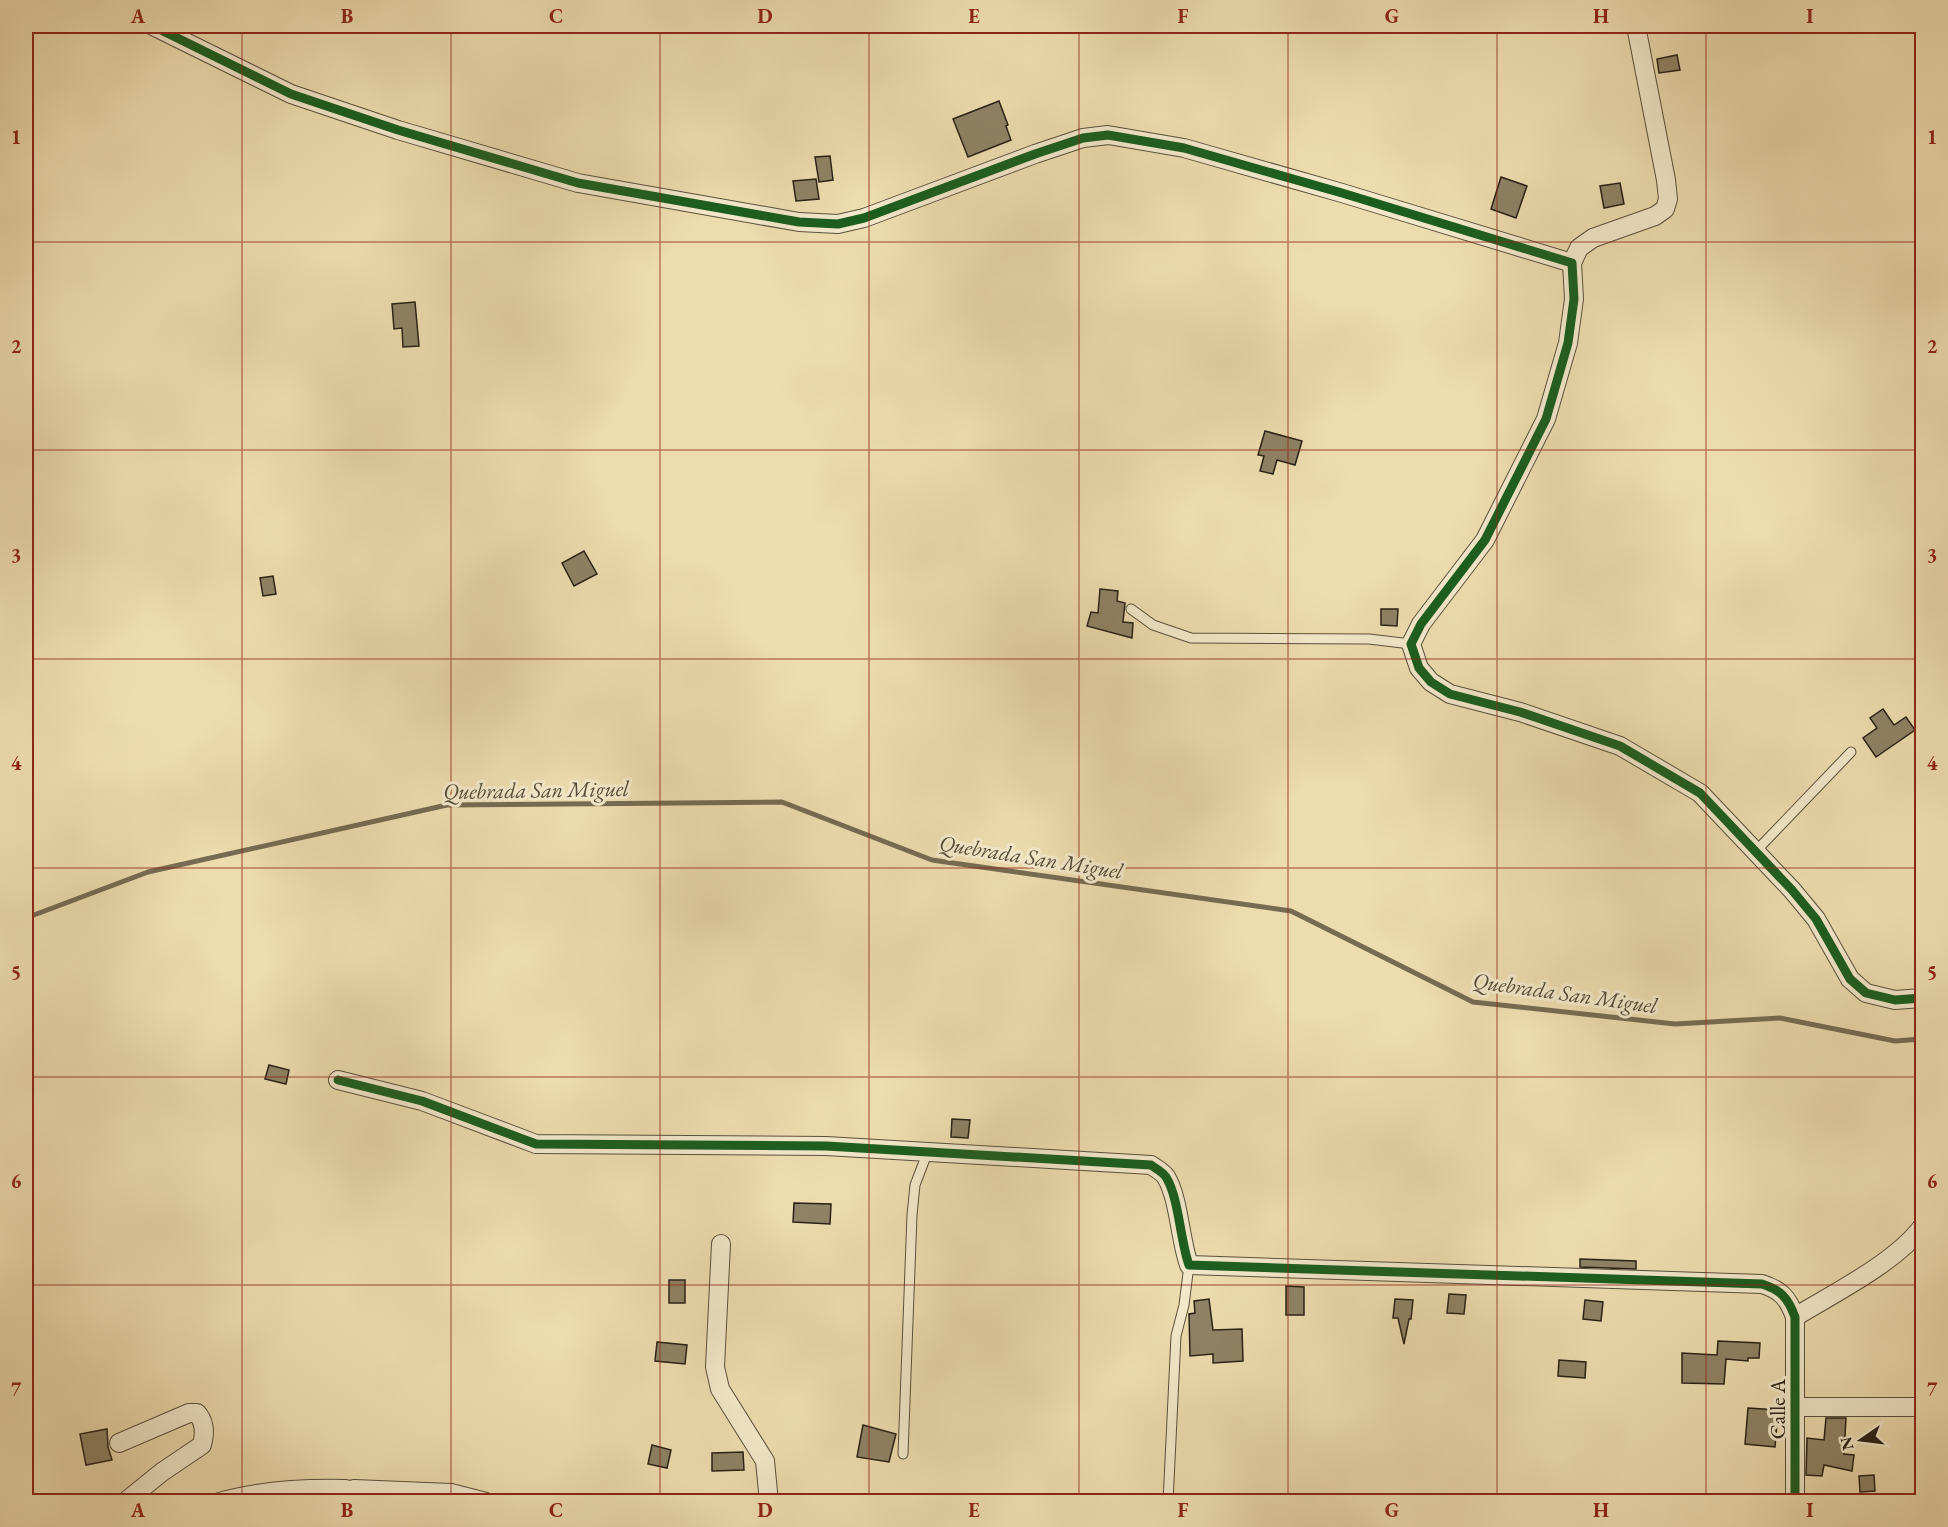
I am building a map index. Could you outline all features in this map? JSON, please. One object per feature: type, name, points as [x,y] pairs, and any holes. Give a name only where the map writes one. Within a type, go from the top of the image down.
[{"type":"street","points":[[153,26],[291,93],[398,130],[578,183],[678,202],[800,222],[838,224],[864,218],[1083,138],[1108,135],[1184,148],[1572,263]]},
{"type":"street","points":[[1636,26],[1666,180],[1668,200],[1665,209],[1655,216],[1593,238],[1580,249],[1572,263],[1574,299],[1568,343],[1546,419],[1485,540],[1421,624],[1411,644],[1419,668],[1431,682],[1450,694],[1520,712],[1620,746],[1700,793],[1756,851],[1816,919],[1850,978],[1866,993],[1895,1000],[1923,998]]},
{"type":"street","points":[[338,1080],[422,1101],[536,1144],[826,1146],[1151,1165],[1166,1176],[1177,1207],[1183,1249],[1189,1265],[1762,1284],[1775,1288],[1789,1302],[1795,1317],[1862,1276],[1916,1236],[1923,1227]]},
{"type":"street","points":[[721,1244],[715,1367],[720,1389],[765,1461],[768,1472],[769,1502]]},
{"type":"street","name":"Calle A","points":[[1795,1317],[1795,1502]]},
{"type":"street","points":[[1795,1407],[1923,1407]]},
{"type":"street","points":[[119,1443],[189,1413],[197,1413],[202,1418],[204,1436],[202,1445],[162,1472],[125,1502]]},
{"type":"street","points":[[219,1502],[236,1497],[300,1488],[451,1493],[486,1502]]},
{"type":"street","points":[[323,1502],[354,1489]]},
{"type":"lane","points":[[1131,609],[1153,625],[1191,638],[1369,639],[1411,644]]},
{"type":"lane","points":[[1756,851],[1851,752]]},
{"type":"lane","points":[[903,1454],[912,1215],[915,1185],[928,1151]]},
{"type":"lane","points":[[1168,1502],[1176,1336],[1184,1305],[1189,1265]]},
{"type":"building","points":[[1677,55],[1680,70],[1659,73],[1657,59]]},
{"type":"building","points":[[999,101],[1011,140],[968,157],[953,119]]},
{"type":"building","points":[[830,156],[833,180],[819,182],[815,157]]},
{"type":"building","points":[[1501,177],[1527,186],[1516,218],[1491,209]]},
{"type":"building","points":[[816,179],[819,199],[796,201],[793,181]]},
{"type":"building","points":[[1620,183],[1624,204],[1604,208],[1600,186]]},
{"type":"building","points":[[415,302],[419,346],[403,347],[402,328],[394,329],[392,304]]},
{"type":"building","points":[[1265,431],[1302,441],[1295,465],[1277,460],[1273,474],[1260,471],[1264,456],[1258,455]]},
{"type":"building","points":[[584,551],[597,574],[574,586],[562,563]]},
{"type":"building","points":[[273,576],[276,594],[263,596],[260,578]]},
{"type":"building","points":[[1100,589],[1118,591],[1117,601],[1125,603],[1123,622],[1133,623],[1132,638],[1087,626],[1091,612],[1098,613]]},
{"type":"building","points":[[1381,609],[1398,609],[1397,626],[1381,625]]},
{"type":"building","points":[[1883,709],[1894,725],[1906,717],[1915,730],[1876,757],[1863,738],[1877,728],[1870,718]]},
{"type":"building","points":[[269,1065],[289,1070],[286,1084],[265,1079]]},
{"type":"building","points":[[952,1119],[970,1120],[968,1138],[951,1137]]},
{"type":"building","points":[[794,1203],[831,1204],[830,1224],[793,1222]]},
{"type":"building","points":[[1580,1259],[1636,1261],[1636,1269],[1580,1267]]},
{"type":"building","points":[[669,1280],[685,1280],[685,1303],[669,1303]]},
{"type":"building","points":[[1286,1286],[1304,1287],[1304,1315],[1286,1315]]},
{"type":"building","points":[[1449,1294],[1466,1295],[1464,1314],[1447,1313]]},
{"type":"building","points":[[1209,1299],[1213,1330],[1242,1329],[1243,1361],[1213,1363],[1213,1354],[1190,1356],[1189,1314],[1195,1313],[1194,1301]]},
{"type":"building","points":[[1395,1299],[1413,1300],[1411,1319],[1409,1319],[1404,1344],[1398,1318],[1393,1318]]},
{"type":"building","points":[[1585,1300],[1603,1302],[1601,1321],[1583,1319]]},
{"type":"building","points":[[1718,1341],[1760,1343],[1759,1358],[1748,1358],[1748,1361],[1726,1359],[1724,1384],[1682,1383],[1682,1353],[1717,1355]]},
{"type":"building","points":[[657,1342],[687,1345],[685,1364],[655,1361]]},
{"type":"building","points":[[1559,1360],[1586,1362],[1585,1378],[1558,1376]]},
{"type":"building","points":[[1748,1408],[1778,1410],[1775,1447],[1745,1444]]},
{"type":"building","points":[[1826,1418],[1846,1418],[1844,1454],[1854,1455],[1852,1471],[1824,1465],[1822,1476],[1806,1475],[1807,1438],[1824,1440]]},
{"type":"building","points":[[863,1425],[896,1434],[889,1462],[857,1457]]},
{"type":"building","points":[[107,1429],[108,1447],[112,1460],[86,1465],[80,1434]]},
{"type":"building","points":[[652,1445],[671,1450],[667,1468],[648,1464]]},
{"type":"building","points":[[743,1452],[744,1470],[712,1471],[712,1453]]},
{"type":"building","points":[[1874,1475],[1875,1491],[1860,1492],[1859,1476]]},
{"type":"waterway","name":"Quebrada San Miguel","points":[[26,918],[148,872],[447,805],[782,802],[932,860],[1291,911],[1473,1002],[1675,1024],[1780,1018],[1895,1041],[1922,1039]]},
{"type":"cycle path","points":[[153,26],[291,94],[398,130],[578,183],[799,222],[838,224],[864,218],[1035,154],[1083,138],[1108,135],[1184,148],[1572,263],[1574,299],[1568,343],[1546,419],[1485,540],[1421,624],[1411,644],[1419,668],[1431,682],[1450,694],[1520,712],[1620,746],[1700,793],[1792,890],[1816,919],[1850,979],[1866,993],[1895,1000],[1922,998]]},
{"type":"cycle path","points":[[338,1080],[422,1101],[536,1144],[826,1146],[1151,1165],[1165,1175],[1174,1196],[1189,1265],[1762,1284],[1783,1296],[1795,1317],[1795,1502]]}]
